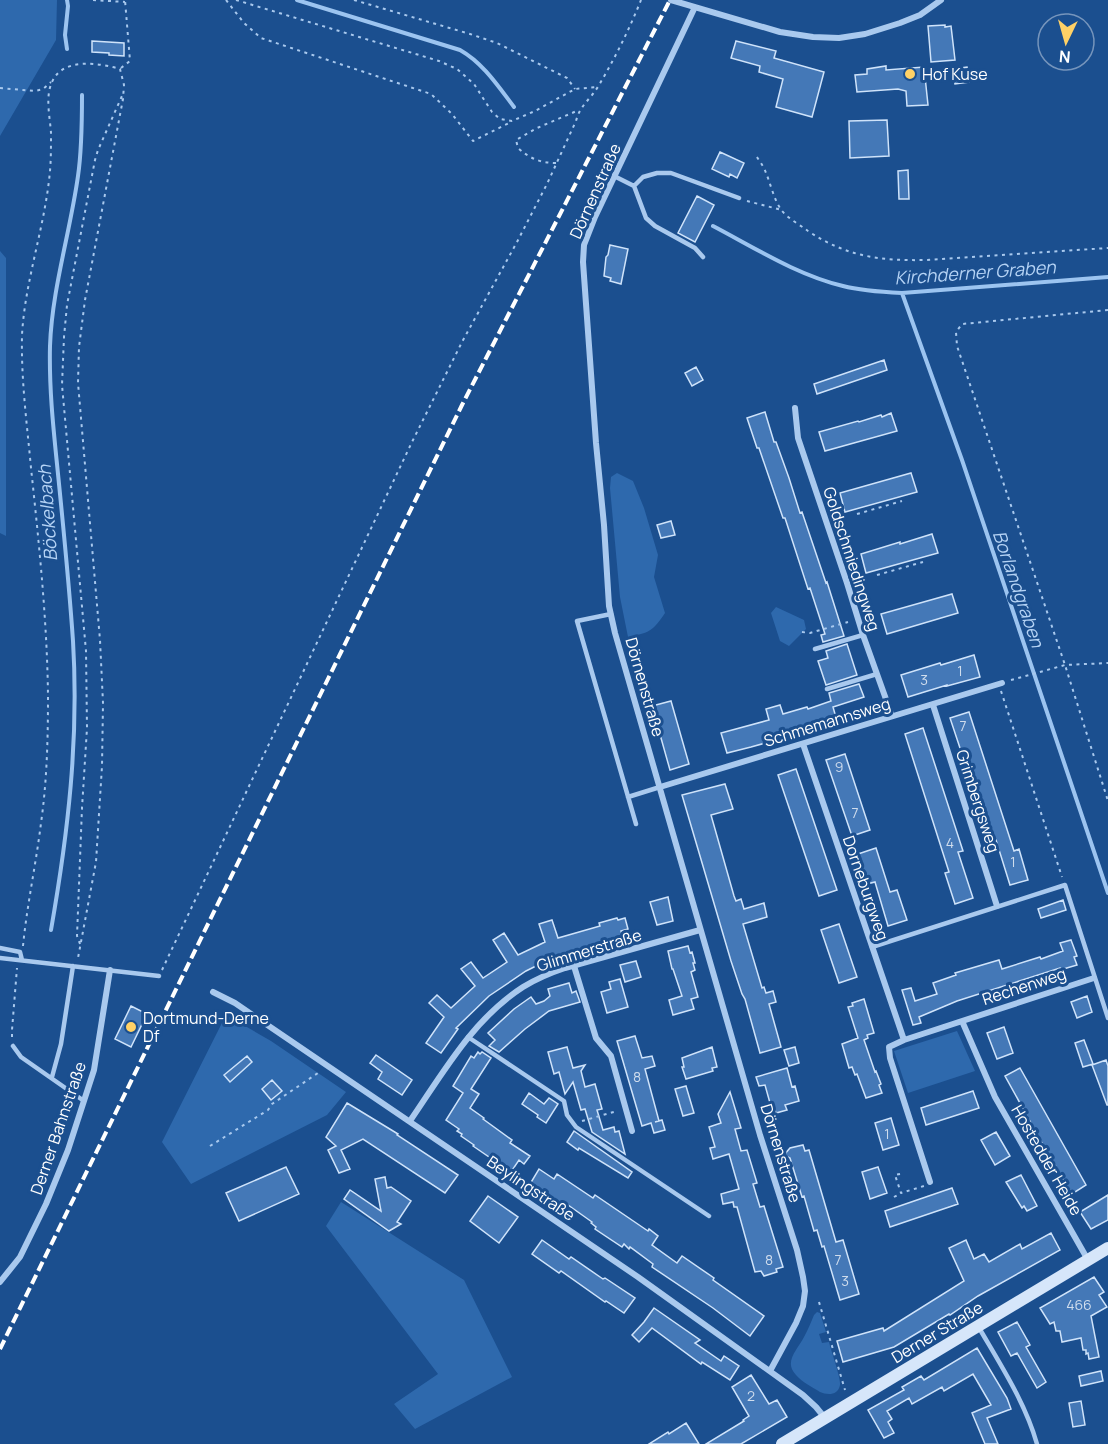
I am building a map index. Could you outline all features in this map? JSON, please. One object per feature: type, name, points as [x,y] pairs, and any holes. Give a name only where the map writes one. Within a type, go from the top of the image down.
[{"type":"main road","name":"Derner Straße","points":[[782,1444],[1108,1248]]},
{"type":"street","points":[[671,0],[780,32],[839,38],[865,34],[900,23],[920,15],[941,0]]},
{"type":"street","name":"Dörnenstraße","points":[[695,7],[614,176],[584,245],[583,262],[609,606],[700,930],[803,1276],[805,1291],[803,1306],[770,1371]]},
{"type":"street","name":"Goldschmiedingweg","points":[[795,408],[798,438],[892,716]]},
{"type":"street","name":"Schmemannsweg","points":[[660,787],[1000,684]]},
{"type":"street","name":"Grimbergsweg","points":[[933,705],[997,906]]},
{"type":"street","name":"Dorneburgweg","points":[[803,744],[903,1040]]},
{"type":"street","name":"Glimmerstraße","points":[[410,1121],[468,1037],[486,1017],[524,986],[546,975],[574,966],[700,930]]},
{"type":"street","points":[[574,966],[596,1038],[611,1056],[632,1131]]},
{"type":"street","name":"Derner Bahnstraße","points":[[0,1282],[3,1274],[20,1257],[46,1204],[68,1150],[94,1070],[110,970]]},
{"type":"street","name":"Rechenweg","points":[[903,1040],[1094,978]]},
{"type":"street","name":"Beylingstraße","points":[[213,992],[235,1003],[638,1277],[770,1371],[814,1405],[825,1418]]},
{"type":"street","name":"Hostedder Heide","points":[[962,1021],[995,1097],[1088,1260]]},
{"type":"street","points":[[903,1040],[889,1047],[888,1052],[930,1183]]},
{"type":"lane","points":[[634,186],[643,177],[657,173],[670,173],[739,198]]},
{"type":"lane","points":[[614,176],[634,186],[646,218],[655,226],[695,248],[703,257]]},
{"type":"lane","points":[[611,614],[577,621],[636,824]]},
{"type":"lane","points":[[815,650],[863,635]]},
{"type":"lane","points":[[827,689],[877,674]]},
{"type":"lane","points":[[628,797],[660,787]]},
{"type":"lane","points":[[872,947],[1065,885],[1108,1018]]},
{"type":"lane","points":[[0,948],[20,952],[20,960]]},
{"type":"lane","points":[[0,958],[159,976]]},
{"type":"lane","points":[[52,1077],[61,1044],[75,966]]},
{"type":"lane","points":[[468,1037],[564,1101],[567,1115],[573,1124],[584,1133],[709,1216]]},
{"type":"lane","points":[[13,1046],[21,1058],[84,1101]]},
{"type":"lane","points":[[978,1326],[1019,1400],[1032,1428],[1036,1444]]},
{"type":"path","points":[[93,0],[125,1],[130,61],[120,69]]},
{"type":"path","points":[[226,0],[244,23],[261,38],[431,94],[452,114],[473,141],[575,89],[597,87]]},
{"type":"path","points":[[236,0],[439,61],[457,69],[474,84],[492,112],[500,119],[512,121]]},
{"type":"path","points":[[354,0],[470,33],[497,43],[567,78],[575,89]]},
{"type":"path","points":[[159,976],[411,444],[462,342],[522,232],[576,121],[579,110],[597,87],[629,30],[641,0]]},
{"type":"path","points":[[13,1046],[12,1030],[20,960],[42,821],[48,755],[45,624],[23,390],[22,335],[26,299],[50,172],[51,137],[48,95],[58,72],[66,67],[77,64],[120,69]]},
{"type":"path","points":[[75,966],[96,862],[104,703],[78,382],[79,347],[84,300],[123,93],[124,85],[120,69]]},
{"type":"path","points":[[0,88],[35,91],[43,89],[52,82]]},
{"type":"path","points":[[80,944],[77,936],[87,728],[86,651],[63,385],[64,337],[67,305],[95,160],[123,93]]},
{"type":"path","points":[[556,163],[545,163],[526,155],[518,148],[516,140],[537,128],[579,110]]},
{"type":"path","points":[[757,157],[782,210],[802,227],[840,249],[870,257],[901,261],[1108,248]]},
{"type":"path","points":[[739,198],[782,210]]},
{"type":"path","points":[[1108,310],[962,324],[956,332],[957,346],[1108,801]]},
{"type":"path","points":[[857,514],[902,501]]},
{"type":"path","points":[[877,575],[923,562]]},
{"type":"path","points":[[802,632],[810,633],[858,619]]},
{"type":"path","points":[[1018,678],[1065,666],[1108,663]]},
{"type":"path","points":[[1000,684],[1065,885]]},
{"type":"path","points":[[210,1146],[268,1110],[272,1104],[328,1066]]},
{"type":"path","points":[[573,1124],[626,1109]]},
{"type":"path","points":[[900,1174],[895,1175],[901,1193]]},
{"type":"path","points":[[894,1197],[930,1183]]},
{"type":"path","points":[[819,1302],[845,1390]]},
{"type":"shaded area","points":[[0,0],[57,0],[56,40],[0,136]]},
{"type":"shaded area","points":[[0,251],[6,258],[6,536],[0,533]]},
{"type":"shaded area","points":[[617,473],[633,481],[644,508],[658,555],[654,577],[665,613],[650,630],[628,637],[620,597],[610,488],[611,477]]},
{"type":"shaded area","points":[[776,607],[804,620],[806,629],[789,646],[780,641],[771,613]]},
{"type":"shaded area","points":[[226,1015],[271,1041],[346,1092],[327,1115],[191,1184],[162,1142]]},
{"type":"shaded area","points":[[957,1031],[975,1071],[908,1093],[894,1051]]},
{"type":"shaded area","points":[[341,1202],[464,1280],[512,1377],[415,1429],[394,1404],[438,1374],[326,1226]]},
{"type":"shaded area","points":[[817,1312],[820,1313],[826,1332],[819,1334],[822,1343],[829,1342],[840,1382],[839,1389],[832,1394],[820,1392],[804,1382],[792,1370],[791,1365],[791,1360]]},
{"type":"building","points":[[945,25],[945,27],[951,26],[955,60],[931,62],[928,26]]},
{"type":"building","points":[[92,41],[124,43],[124,56],[92,52]]},
{"type":"building","points":[[736,41],[776,51],[774,58],[824,72],[812,117],[776,107],[783,79],[759,72],[760,66],[731,58]]},
{"type":"building","points":[[886,66],[886,70],[924,67],[928,105],[907,106],[906,91],[898,89],[857,92],[855,75],[867,74],[867,69]]},
{"type":"building","points":[[967,67],[969,82],[955,84],[953,69]]},
{"type":"building","points":[[887,120],[889,156],[850,158],[849,121]]},
{"type":"building","points":[[720,152],[744,163],[737,178],[712,169]]},
{"type":"building","points":[[908,170],[909,199],[899,199],[898,171]]},
{"type":"building","points":[[697,196],[714,205],[695,242],[678,233]]},
{"type":"building","points":[[610,245],[628,249],[621,284],[610,281],[611,278],[604,276]]},
{"type":"building","points":[[884,360],[887,370],[817,394],[814,384]]},
{"type":"building","points":[[696,367],[703,380],[692,386],[685,373]]},
{"type":"building","points":[[765,412],[774,442],[776,442],[827,582],[844,636],[823,642],[821,635],[825,634],[810,588],[808,589],[785,518],[783,518],[747,418]]},
{"type":"building","points":[[891,413],[897,431],[825,451],[819,432]]},
{"type":"building","points":[[911,473],[917,492],[845,512],[840,493]]},
{"type":"building","points":[[671,521],[675,535],[661,538],[657,525]]},
{"type":"building","points":[[932,534],[938,553],[866,573],[861,554]]},
{"type":"building","points":[[952,594],[958,613],[887,634],[881,614]]},
{"type":"building","points":[[847,644],[857,675],[826,685],[818,661],[828,658],[826,651]]},
{"type":"building","points":[[974,655],[980,677],[908,697],[901,675]]},
{"type":"building","points":[[859,684],[864,697],[833,707],[837,721],[727,753],[721,733],[769,720],[766,709],[780,705],[783,714],[807,707],[808,709],[831,701],[829,693]]},
{"type":"building","points":[[671,701],[689,764],[670,770],[652,706]]},
{"type":"building","points":[[969,712],[1014,851],[1019,849],[1028,880],[1010,885],[996,840],[991,841],[950,718]]},
{"type":"building","points":[[923,728],[963,851],[958,852],[973,898],[955,904],[945,873],[949,872],[905,734]]},
{"type":"building","points":[[845,754],[870,830],[852,836],[826,760]]},
{"type":"building","points":[[796,769],[837,890],[819,896],[778,775]]},
{"type":"building","points":[[725,784],[733,809],[711,815],[734,896],[736,901],[741,899],[744,909],[764,903],[767,917],[743,924],[762,988],[764,987],[766,993],[773,991],[776,1002],[769,1004],[781,1047],[760,1053],[682,795]]},
{"type":"building","points":[[876,848],[890,892],[897,890],[907,920],[888,926],[875,882],[867,884],[858,854]]},
{"type":"building","points":[[668,897],[673,921],[657,925],[650,902]]},
{"type":"building","points":[[1063,900],[1066,910],[1041,918],[1038,909]]},
{"type":"building","points":[[617,918],[618,920],[625,918],[628,929],[621,931],[623,938],[554,957],[526,971],[489,996],[456,1028],[458,1029],[441,1053],[426,1043],[444,1017],[429,1003],[437,995],[451,1008],[475,986],[461,969],[471,962],[483,978],[507,962],[493,940],[504,933],[518,955],[545,942],[539,924],[552,920],[558,938],[600,926],[599,923]]},
{"type":"building","points":[[839,924],[857,977],[839,983],[821,930]]},
{"type":"building","points":[[1071,940],[1077,956],[1074,957],[1077,965],[1060,970],[1060,968],[957,1001],[919,1017],[921,1023],[913,1025],[902,990],[911,988],[915,1001],[937,994],[933,983],[956,975],[955,973],[999,960],[1002,969],[1040,957],[1041,959],[1063,951],[1060,943]]},
{"type":"building","points":[[688,946],[695,963],[693,963],[695,970],[691,972],[698,997],[691,999],[694,1009],[673,1015],[669,1000],[682,996],[668,951]]},
{"type":"building","points":[[636,961],[641,977],[625,982],[620,965]]},
{"type":"building","points":[[620,979],[628,1007],[607,1013],[601,992],[611,989],[609,982]]},
{"type":"building","points":[[569,983],[572,993],[576,991],[580,1002],[549,1011],[499,1052],[489,1046],[495,1040],[488,1033],[514,1009],[531,997],[536,1004],[544,1001],[550,996],[548,989]]},
{"type":"building","points":[[1087,996],[1092,1012],[1077,1018],[1071,1002]]},
{"type":"building","points":[[864,999],[874,1033],[867,1035],[868,1038],[864,1040],[881,1084],[879,1085],[882,1093],[866,1098],[857,1074],[855,1075],[852,1067],[849,1068],[842,1044],[858,1038],[848,1007]]},
{"type":"building","name":"Dortmund-Derne Df","points":[[131,1006],[147,1014],[131,1047],[115,1039]]},
{"type":"building","points":[[1004,1027],[1013,1053],[997,1059],[987,1033]]},
{"type":"building","points":[[635,1036],[642,1058],[652,1056],[655,1066],[645,1069],[659,1121],[662,1120],[665,1130],[654,1133],[651,1123],[642,1126],[617,1041]]},
{"type":"building","points":[[1084,1040],[1093,1064],[1083,1067],[1075,1043]]},
{"type":"building","points":[[567,1047],[573,1068],[585,1065],[581,1071],[585,1087],[595,1084],[602,1109],[597,1110],[603,1130],[614,1127],[615,1132],[619,1131],[625,1154],[592,1132],[585,1109],[581,1110],[573,1082],[565,1094],[559,1072],[554,1074],[548,1052]]},
{"type":"building","points":[[712,1047],[717,1067],[712,1068],[713,1071],[686,1079],[682,1058]]},
{"type":"building","points":[[795,1047],[799,1063],[789,1066],[784,1050]]},
{"type":"building","points":[[478,1052],[491,1058],[471,1089],[479,1094],[470,1108],[512,1140],[510,1143],[530,1156],[524,1164],[519,1160],[511,1172],[473,1146],[461,1136],[462,1134],[457,1131],[459,1129],[446,1120],[463,1093],[453,1086],[471,1056],[474,1058]]},
{"type":"building","points":[[376,1055],[412,1080],[402,1095],[378,1079],[382,1072],[370,1063]]},
{"type":"building","points":[[247,1056],[252,1062],[230,1082],[224,1075]]},
{"type":"building","points":[[1106,1060],[1108,1066],[1108,1105],[1092,1065]]},
{"type":"building","points":[[787,1068],[799,1101],[785,1105],[787,1110],[776,1113],[773,1103],[770,1103],[765,1085],[759,1086],[756,1077]]},
{"type":"building","points":[[1020,1068],[1086,1185],[1072,1194],[1005,1076]]},
{"type":"building","points":[[272,1080],[282,1091],[271,1100],[262,1089]]},
{"type":"building","points":[[686,1086],[694,1113],[683,1116],[675,1089]]},
{"type":"building","points":[[973,1091],[979,1108],[926,1125],[921,1108]]},
{"type":"building","points":[[730,1092],[741,1128],[735,1129],[741,1151],[747,1150],[757,1183],[753,1184],[760,1207],[764,1206],[783,1267],[776,1269],[777,1272],[764,1276],[761,1271],[755,1272],[737,1207],[734,1207],[733,1202],[723,1204],[721,1194],[739,1189],[729,1154],[713,1159],[710,1148],[715,1147],[709,1127],[721,1123],[718,1114]]},
{"type":"building","points":[[529,1093],[544,1104],[549,1098],[558,1104],[546,1123],[522,1104]]},
{"type":"building","points":[[347,1103],[458,1175],[445,1193],[363,1139],[341,1150],[350,1169],[339,1173],[328,1150],[336,1146],[326,1137]]},
{"type":"building","points":[[891,1118],[899,1145],[883,1150],[875,1123]]},
{"type":"building","points":[[574,1131],[632,1172],[628,1178],[567,1142]]},
{"type":"building","points":[[996,1132],[1010,1156],[995,1165],[981,1140]]},
{"type":"building","points":[[803,1145],[805,1151],[809,1150],[836,1242],[843,1240],[859,1294],[840,1300],[824,1246],[822,1247],[817,1230],[814,1231],[790,1158],[784,1155],[790,1148]]},
{"type":"building","points":[[286,1167],[299,1194],[239,1221],[226,1193]]},
{"type":"building","points":[[878,1167],[887,1193],[870,1199],[862,1172]]},
{"type":"building","points":[[539,1169],[554,1179],[557,1174],[593,1198],[595,1195],[648,1231],[649,1229],[658,1236],[652,1245],[677,1263],[682,1256],[764,1316],[750,1336],[652,1267],[653,1264],[630,1247],[629,1249],[624,1244],[622,1247],[595,1229],[592,1222],[568,1205],[566,1208],[530,1184]]},
{"type":"building","points":[[1021,1175],[1037,1206],[1027,1211],[1024,1206],[1022,1208],[1006,1182]]},
{"type":"building","points":[[385,1177],[387,1188],[391,1187],[411,1201],[397,1222],[401,1224],[389,1231],[344,1199],[350,1190],[381,1211],[375,1179]]},
{"type":"building","points":[[952,1188],[958,1204],[890,1227],[885,1211]]},
{"type":"building","points":[[1108,1195],[1108,1220],[1091,1229],[1080,1212]]},
{"type":"building","points":[[488,1196],[518,1217],[499,1243],[470,1221]]},
{"type":"building","points":[[1051,1233],[1060,1250],[894,1347],[843,1362],[837,1341],[883,1328],[884,1331],[964,1281],[949,1248],[966,1240],[974,1259],[984,1254],[989,1262],[1020,1244],[1022,1249]]},
{"type":"building","points":[[542,1240],[569,1259],[571,1257],[635,1298],[624,1313],[532,1254]]},
{"type":"building","points":[[1094,1277],[1104,1292],[1099,1295],[1107,1307],[1091,1316],[1099,1357],[1089,1359],[1086,1350],[1083,1350],[1081,1338],[1062,1342],[1060,1331],[1056,1331],[1054,1322],[1050,1324],[1040,1308]]},
{"type":"building","points":[[654,1308],[700,1340],[695,1343],[721,1361],[724,1356],[739,1366],[730,1380],[702,1362],[701,1364],[652,1328],[639,1342],[632,1335]]},
{"type":"building","points":[[1017,1322],[1030,1345],[1026,1347],[1046,1382],[1037,1388],[1017,1353],[1011,1356],[998,1332]]},
{"type":"building","points":[[977,1348],[1007,1398],[1011,1409],[987,1418],[998,1444],[985,1444],[972,1413],[991,1405],[973,1374],[944,1391],[942,1387],[912,1404],[909,1398],[887,1411],[892,1419],[888,1422],[894,1433],[884,1438],[868,1410],[904,1390],[902,1387],[921,1376],[924,1380]]},
{"type":"building","points":[[1101,1371],[1103,1381],[1081,1386],[1079,1376]]},
{"type":"building","points":[[751,1375],[769,1404],[777,1400],[787,1417],[741,1444],[706,1444],[749,1416],[732,1387]]},
{"type":"building","points":[[1081,1401],[1085,1425],[1073,1427],[1069,1403]]},
{"type":"building","points":[[686,1423],[699,1444],[649,1444],[668,1432],[669,1434]]},
{"type":"waterway","name":"Böckelbach","points":[[67,0],[65,35],[67,49]]},
{"type":"waterway","name":"Kirchderner Graben","points":[[297,0],[460,50],[483,68],[514,107]]},
{"type":"waterway","name":"Böckelbach","points":[[51,930],[71,786],[74,678],[70,597],[52,405],[50,346],[54,303],[79,166],[82,95]]},
{"type":"waterway","name":"Borlandgraben","points":[[713,226],[809,275],[843,286],[865,290],[902,293],[1108,277]]},
{"type":"waterway","name":"Borlandgraben","points":[[902,293],[962,460],[1108,893]]},
{"type":"railway","points":[[0,1349],[462,405],[670,0]]},
{"type":"place","name":"Hof Kuse","points":[[910,74]]},
{"type":"place","name":"Dortmund-Derne Df","points":[[131,1027]]}]
